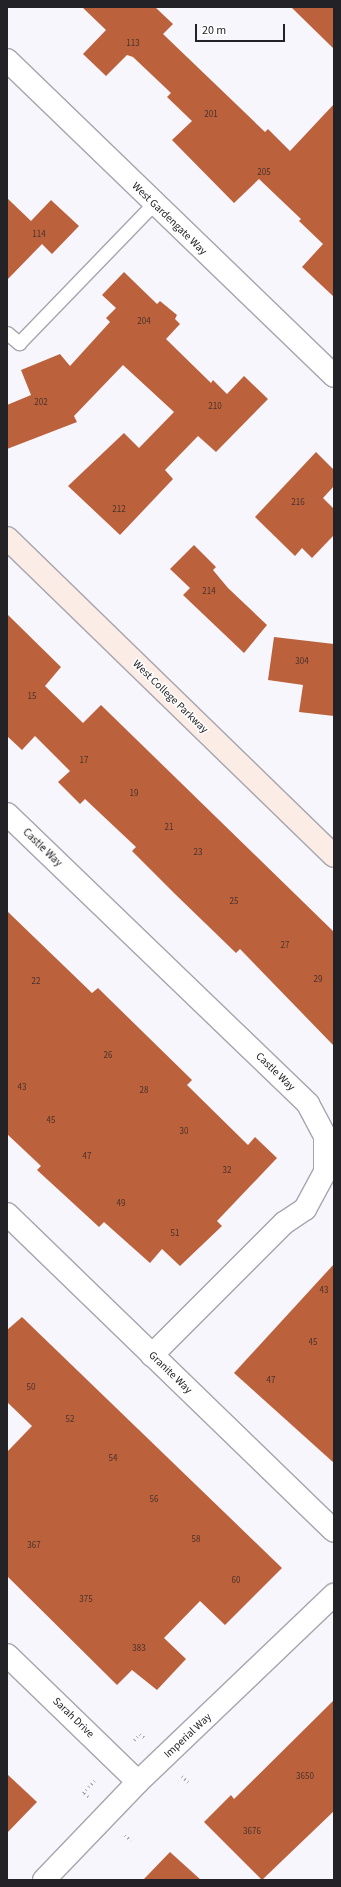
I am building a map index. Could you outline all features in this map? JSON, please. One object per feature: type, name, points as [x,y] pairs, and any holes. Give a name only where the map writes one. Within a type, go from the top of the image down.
[{"type":"main road","name":"West College Parkway","points":[[7,538],[334,856]]},
{"type":"street","name":"West Gardengate Way","points":[[7,60],[153,204],[334,376]]},
{"type":"street","name":"Castle Way","points":[[7,814],[308,1104],[325,1136],[325,1172],[305,1209],[284,1223],[152,1356]]},
{"type":"street","name":"Granite Way","points":[[7,1214],[334,1531]]},
{"type":"street","name":"Imperial Way","points":[[44,1880],[138,1782],[334,1595]]},
{"type":"street","name":"Sarah Drive","points":[[7,1655],[138,1782]]},
{"type":"lane","points":[[7,333],[19,343],[153,204]]},
{"type":"building","points":[[82,7],[155,7],[173,24],[163,34],[265,132],[268,129],[290,151],[334,104],[334,297],[302,267],[323,244],[299,221],[301,219],[259,179],[234,203],[172,140],[192,121],[167,97],[171,93],[133,57],[127,55],[106,76],[83,54],[106,30]]},
{"type":"building","points":[[291,7],[334,7],[334,49]]},
{"type":"building","points":[[7,198],[31,221],[51,200],[79,226],[52,254],[42,244],[7,280]]},
{"type":"building","points":[[124,272],[157,304],[160,301],[177,315],[175,319],[180,324],[166,339],[211,383],[213,380],[227,394],[244,376],[268,399],[216,452],[198,436],[165,470],[173,479],[120,535],[68,486],[124,433],[139,448],[174,412],[123,365],[74,416],[77,422],[7,449],[7,405],[31,395],[21,370],[60,354],[70,366],[110,322],[106,318],[116,308],[102,295]]},
{"type":"building","points":[[316,452],[334,470],[334,486],[323,498],[334,509],[334,535],[312,558],[302,548],[295,556],[255,517]]},
{"type":"building","points":[[194,545],[216,567],[213,570],[228,588],[267,625],[244,653],[183,595],[190,588],[170,569]]},
{"type":"building","points":[[7,614],[61,667],[45,686],[83,723],[101,705],[334,932],[334,1046],[240,949],[236,953],[132,851],[136,847],[85,799],[80,804],[58,782],[70,771],[35,736],[22,750],[7,736]]},
{"type":"building","points":[[274,637],[334,644],[334,716],[299,712],[303,685],[268,680]]},
{"type":"building","points":[[7,911],[92,993],[98,988],[192,1080],[187,1085],[248,1145],[255,1137],[277,1158],[217,1221],[222,1226],[180,1266],[162,1249],[150,1263],[104,1222],[99,1227],[37,1170],[41,1166],[7,1134]]},
{"type":"building","points":[[334,1264],[334,1463],[234,1373]]},
{"type":"building","points":[[22,1317],[282,1568],[225,1625],[200,1601],[164,1638],[186,1659],[157,1690],[132,1670],[117,1685],[7,1576],[7,1452],[32,1426],[7,1402],[7,1330]]},
{"type":"building","points":[[334,1700],[334,1811],[262,1880],[204,1822],[231,1795],[234,1799]]},
{"type":"building","points":[[7,1774],[37,1802],[7,1833]]},
{"type":"building","points":[[170,1852],[201,1880],[143,1880]]}]
